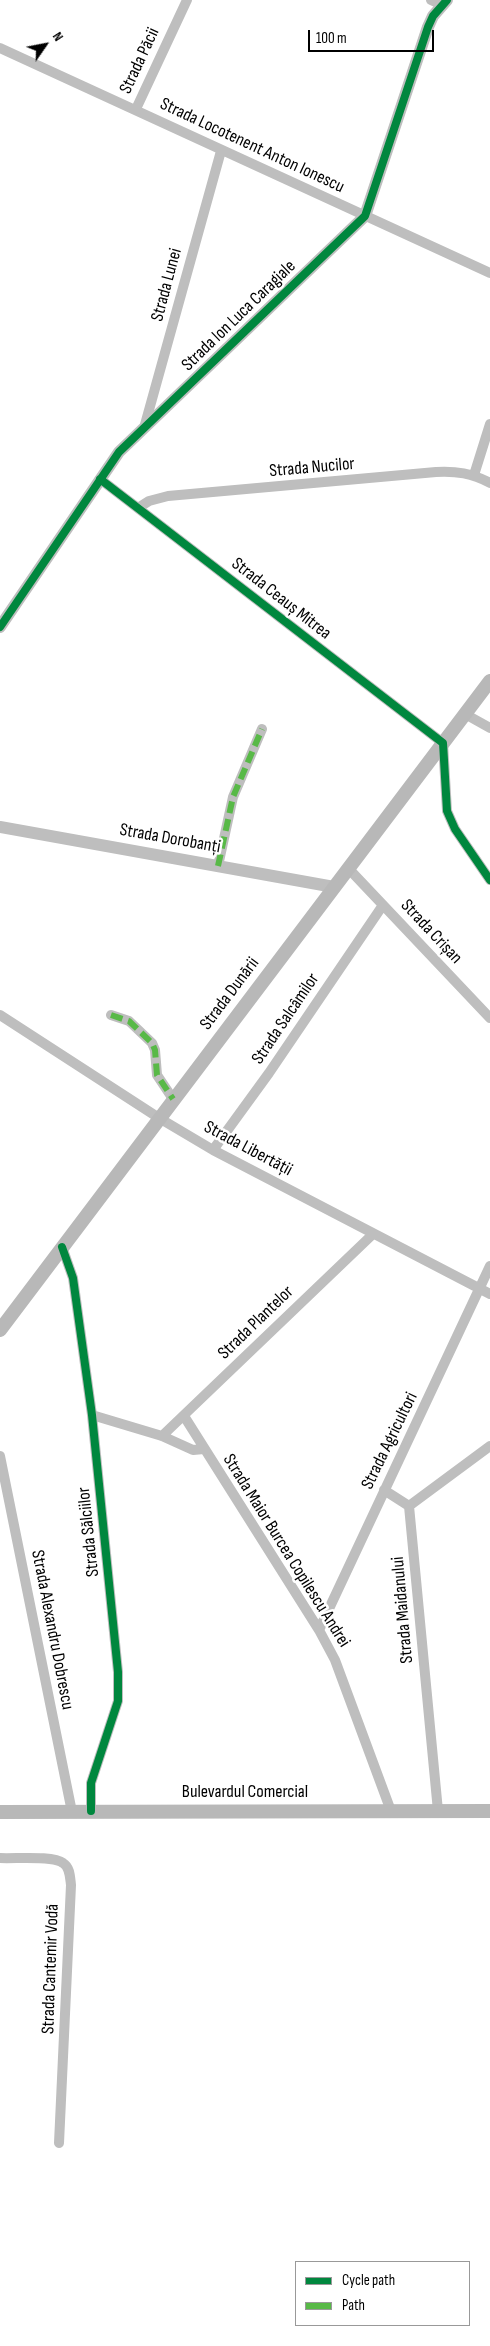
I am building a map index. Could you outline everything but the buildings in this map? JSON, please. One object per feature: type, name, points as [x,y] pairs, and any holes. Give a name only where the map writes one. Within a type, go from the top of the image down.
[{"type":"main road","name":"Strada Dunării","points":[[0,1330],[490,681]]},
{"type":"main road","name":"Bulevardul Comercial","points":[[0,1812],[490,1811]]},
{"type":"street","name":"Strada Păcii","points":[[136,109],[187,0]]},
{"type":"street","name":"Strada Ion Luca Caragiale","points":[[0,627],[119,452],[365,216],[428,27],[440,2]]},
{"type":"street","name":"Strada Locotenent Anton Ionescu","points":[[0,48],[136,109],[220,151],[490,273]]},
{"type":"street","name":"Strada Lunei","points":[[144,428],[220,151]]},
{"type":"street","points":[[474,475],[490,424]]},
{"type":"street","name":"Strada Nucilor","points":[[138,508],[149,501],[168,496],[436,472],[456,472],[474,475],[490,483]]},
{"type":"street","name":"Strada Ceauș Mitrea","points":[[100,480],[443,743]]},
{"type":"street","points":[[465,714],[490,728]]},
{"type":"street","points":[[218,866],[233,797],[262,729]]},
{"type":"street","points":[[443,743],[447,812],[455,829],[490,880]]},
{"type":"street","name":"Strada Dorobanți","points":[[0,827],[334,887]]},
{"type":"street","name":"Strada Crișan","points":[[348,868],[490,1018]]},
{"type":"street","name":"Strada Salcâmilor","points":[[213,1150],[269,1073],[383,905]]},
{"type":"street","name":"Strada Libertății","points":[[0,1015],[159,1118],[213,1150],[490,1294]]},
{"type":"street","points":[[112,1015],[129,1021],[152,1043],[156,1050],[156,1075],[173,1099]]},
{"type":"street","name":"Strada Plantelor","points":[[162,1436],[373,1234]]},
{"type":"street","name":"Strada Sălciilor","points":[[62,1247],[73,1278],[92,1414],[118,1672],[118,1701],[91,1783],[91,1811]]},
{"type":"street","name":"Strada Agricultori","points":[[319,1630],[490,1266]]},
{"type":"street","name":"Strada Maior Burcea Copilescu Andrei","points":[[92,1414],[162,1436],[193,1450],[204,1449]]},
{"type":"street","name":"Strada Maior Burcea Copilescu Andrei","points":[[184,1416],[319,1630],[335,1660],[391,1811]]},
{"type":"street","points":[[384,1490],[409,1506],[490,1446]]},
{"type":"street","name":"Strada Alexandru Dobrescu","points":[[0,1456],[72,1812]]},
{"type":"street","name":"Strada Maidanului","points":[[409,1506],[438,1811]]},
{"type":"street","name":"Strada Cantemir Vodă","points":[[0,1858],[55,1859],[64,1863],[69,1870],[70,1910],[59,2143]]},
{"type":"marked path","points":[[218,866],[233,797],[262,729]]},
{"type":"marked path","points":[[111,1015],[129,1021],[152,1043],[155,1050],[157,1075],[173,1099]]},
{"type":"cycle path","points":[[0,627],[119,452],[365,216],[428,27],[433,16],[447,0]]},
{"type":"cycle path","points":[[100,479],[443,743],[447,811],[455,829],[490,880]]},
{"type":"cycle path","points":[[62,1247],[73,1278],[92,1415],[118,1672],[118,1701],[91,1783],[91,1811]]}]
